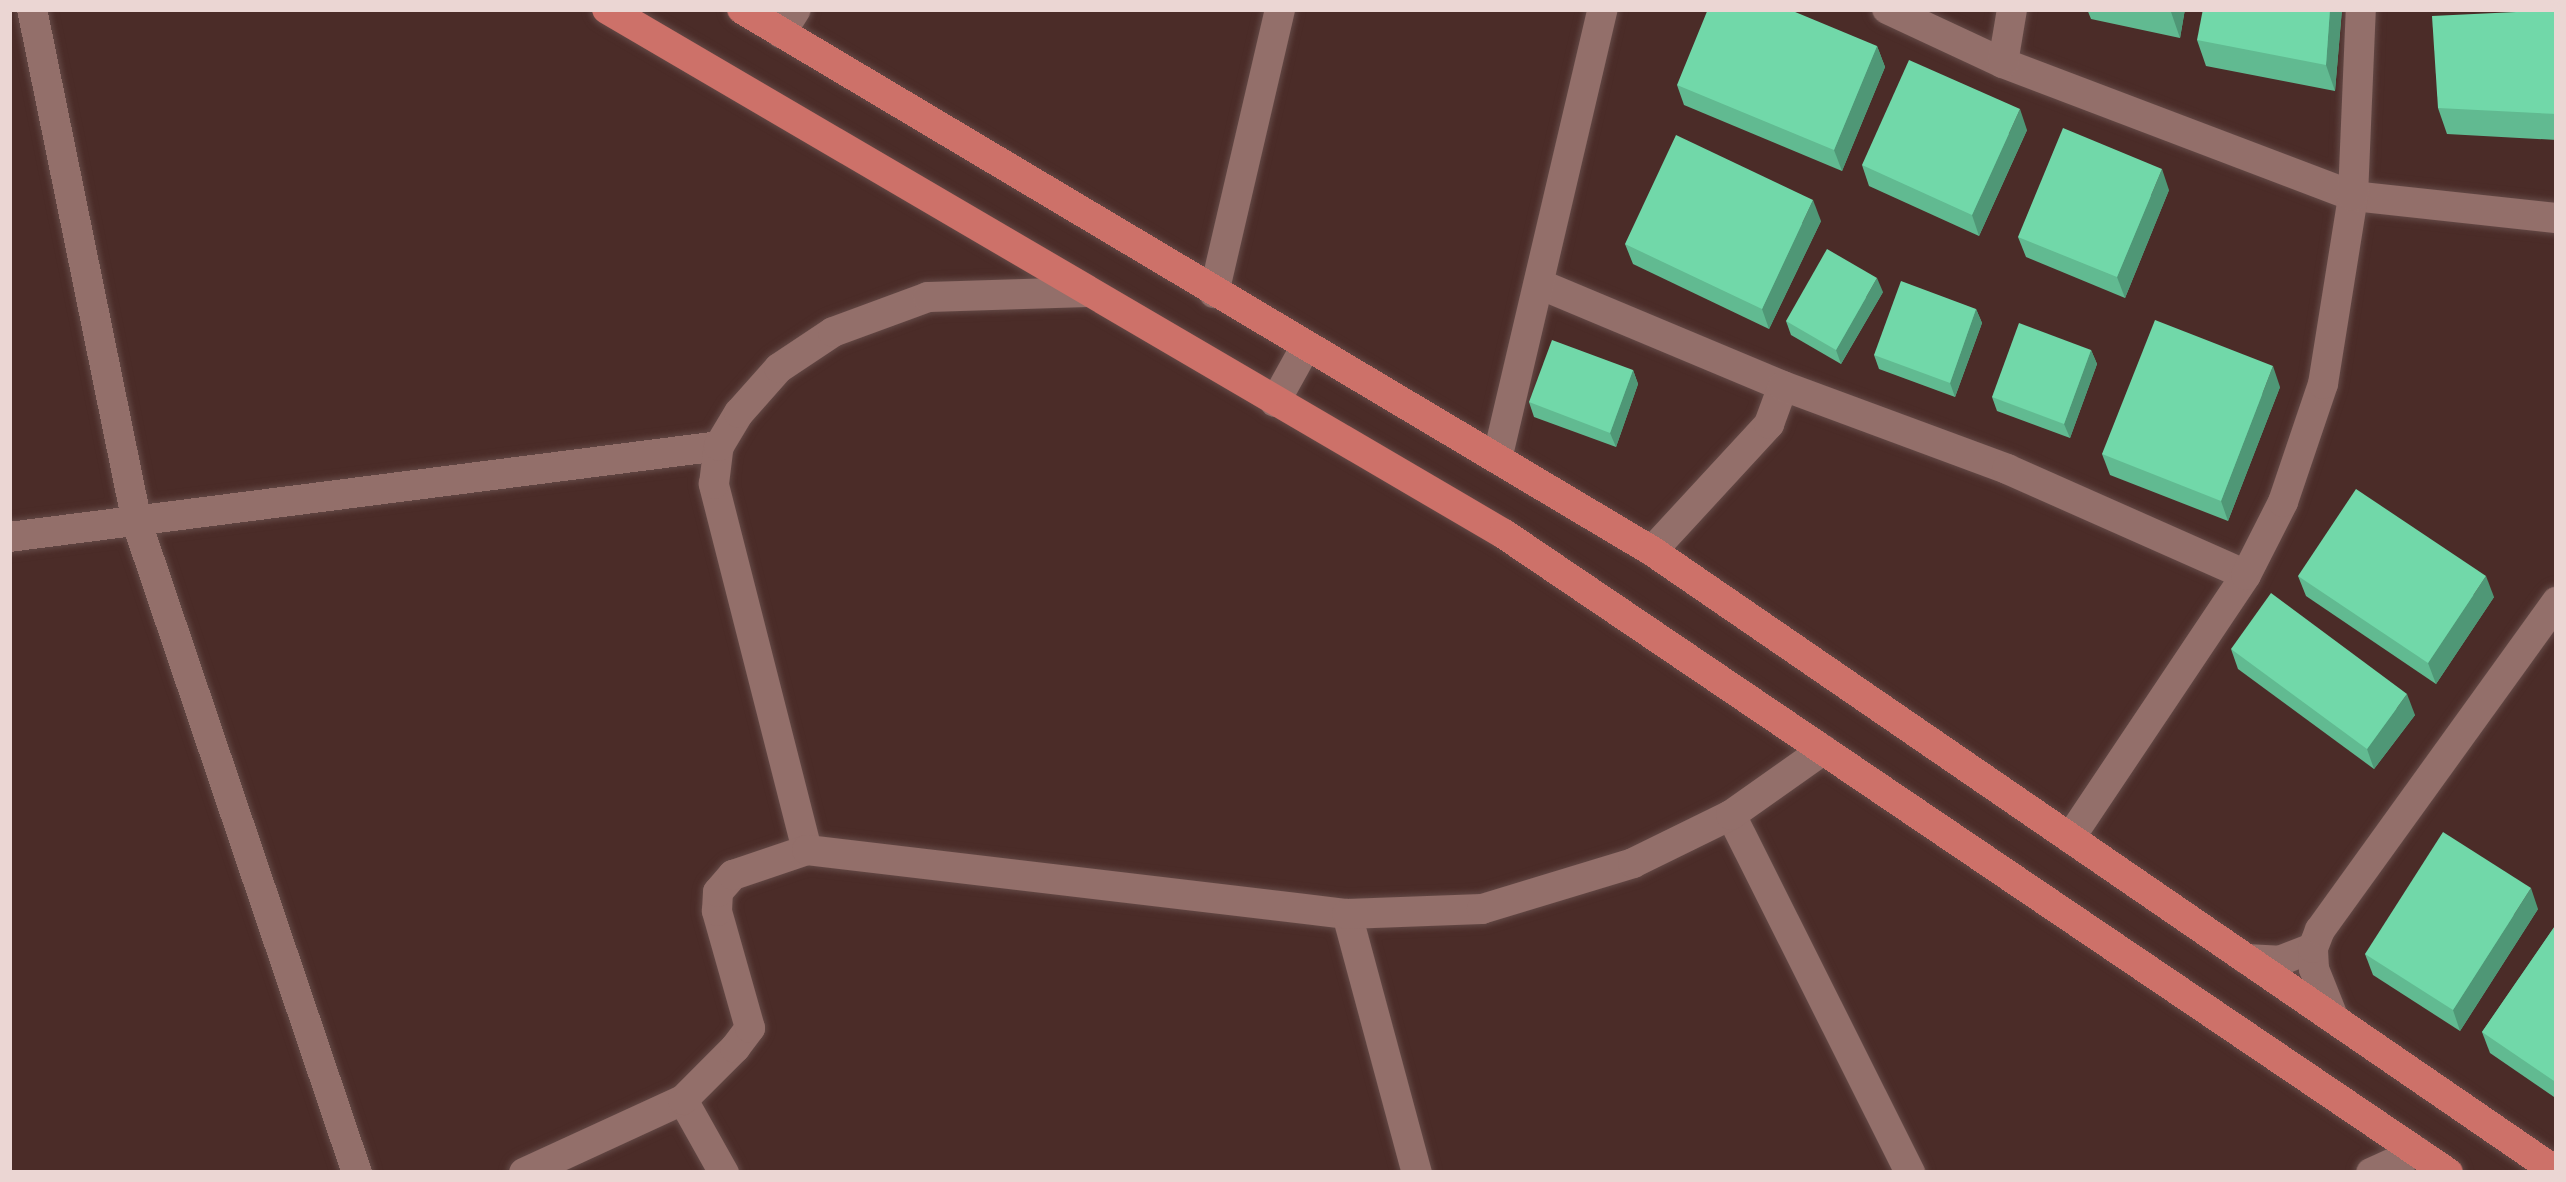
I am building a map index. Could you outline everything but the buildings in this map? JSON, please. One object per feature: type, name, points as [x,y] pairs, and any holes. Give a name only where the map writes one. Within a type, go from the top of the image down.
[{"type":"main road","points":[[607,9],[1504,534],[2448,1173]]},
{"type":"main road","points":[[742,9],[788,21],[1214,293],[1498,455],[1652,551],[2557,1172]]},
{"type":"street","points":[[32,9],[137,523],[357,1173]]},
{"type":"street","points":[[1214,293],[1280,9]]},
{"type":"street","points":[[1498,455],[1603,9]]},
{"type":"street","points":[[1887,9],[2003,63],[2353,196],[2557,218]]},
{"type":"street","points":[[2003,63],[2012,9]]},
{"type":"street","points":[[2070,838],[2246,575],[2283,502],[2323,384],[2353,196],[2360,9]]},
{"type":"street","points":[[1539,284],[1783,386],[2006,469],[2246,575]]},
{"type":"street","points":[[807,850],[714,484],[719,446],[739,413],[779,368],[833,332],[928,297],[1088,292]]},
{"type":"street","points":[[1275,402],[1306,346]]},
{"type":"street","points":[[1652,551],[1769,424],[1783,386]]},
{"type":"street","points":[[9,537],[719,446]]},
{"type":"street","points":[[2334,1019],[2314,969],[2313,948],[2363,867],[2552,623]]},
{"type":"street","points":[[524,1173],[682,1100],[750,1028],[717,910],[718,892],[734,875],[807,850],[1347,914],[1482,909],[1633,863],[1731,815],[1823,750]]},
{"type":"street","points":[[1731,815],[1910,1173]]},
{"type":"street","points":[[1347,914],[1417,1173]]},
{"type":"street","points":[[2246,958],[2279,961],[2313,948]]},
{"type":"street","points":[[682,1100],[724,1173]]},
{"type":"street","points":[[2371,1173],[2417,1152]]}]
